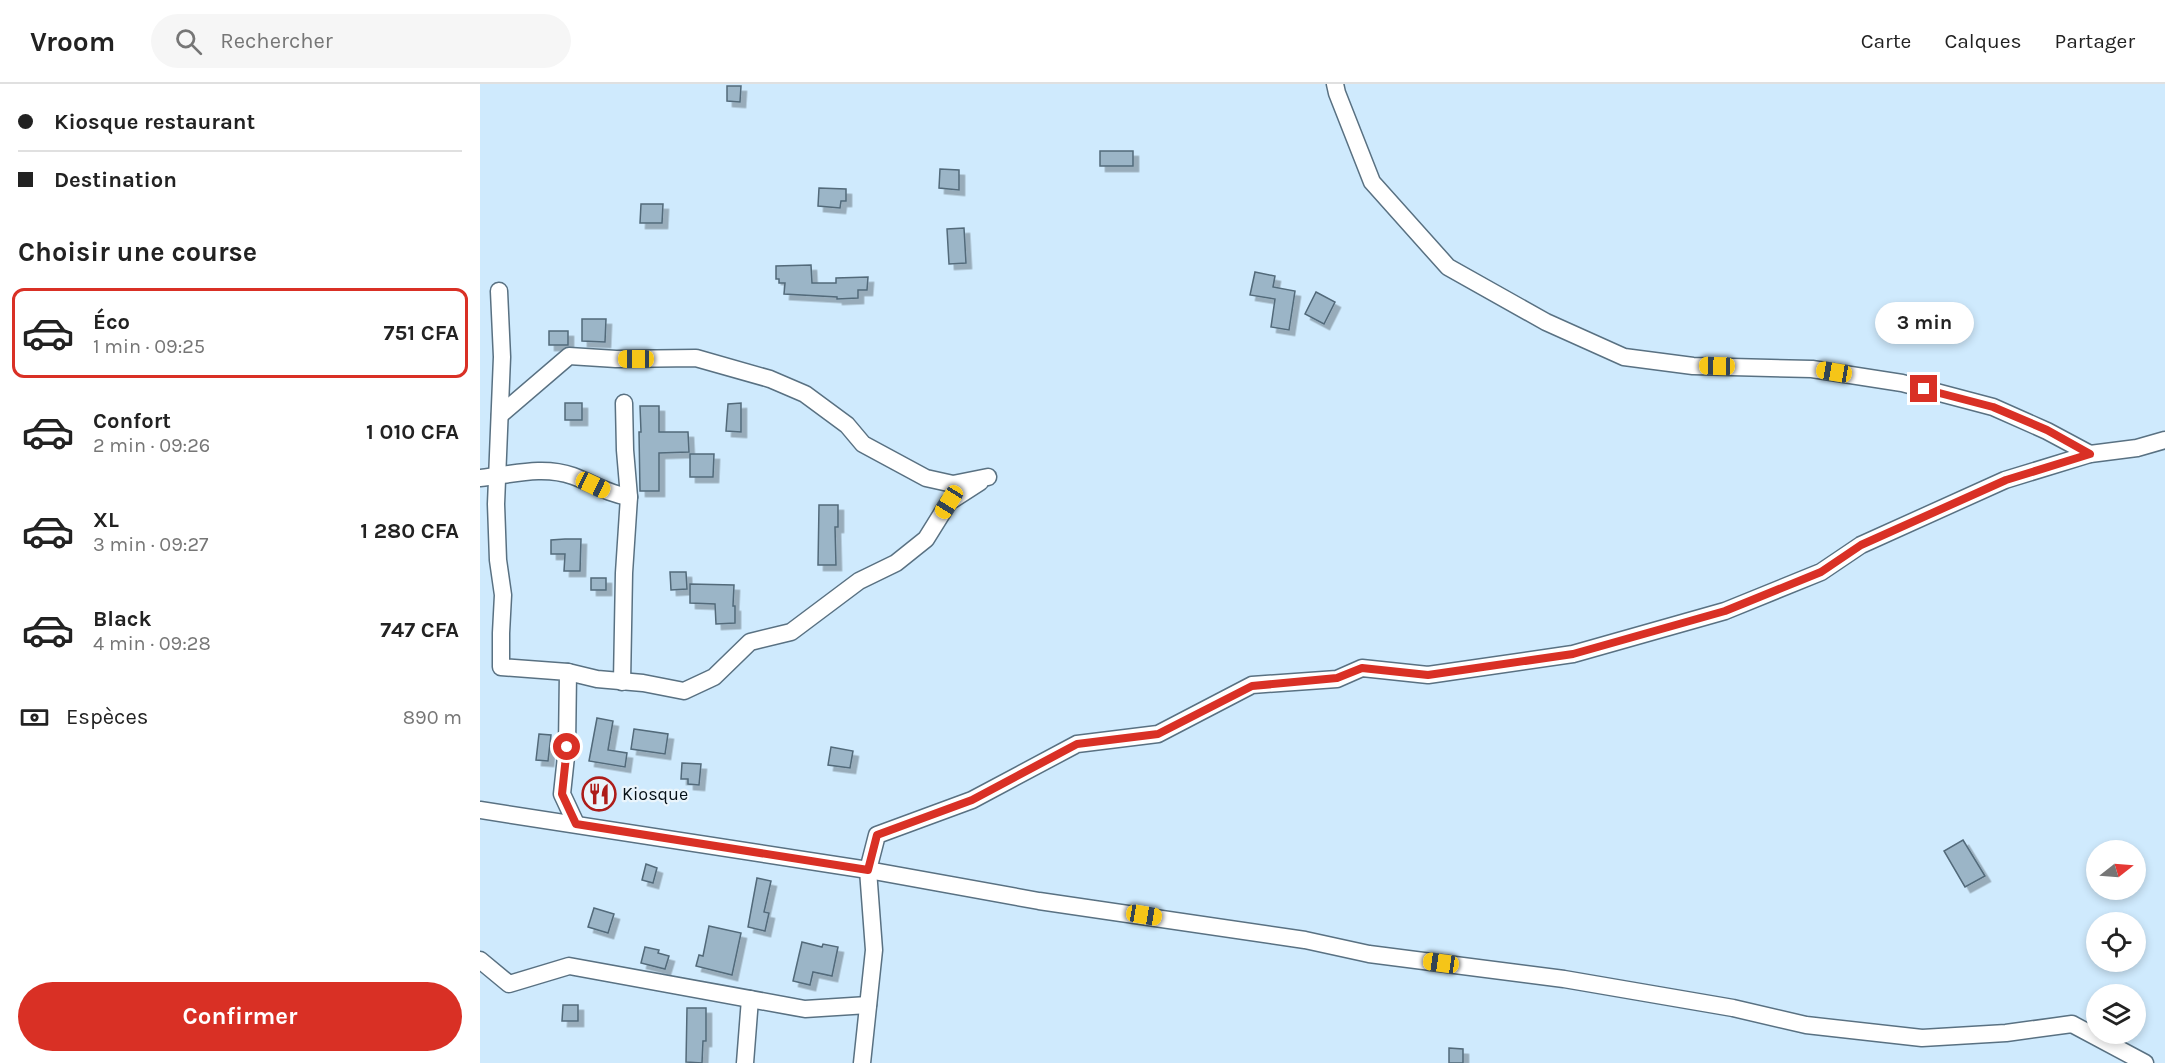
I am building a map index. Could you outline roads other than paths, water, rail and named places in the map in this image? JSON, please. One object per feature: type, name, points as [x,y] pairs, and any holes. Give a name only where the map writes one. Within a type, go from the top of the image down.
[{"type":"street","points":[[1335,84],[1372,182],[1448,267],[1546,322],[1624,357],[1693,366],[1812,369],[1902,383],[1993,407],[2047,430],[2090,454]]},
{"type":"street","points":[[499,291],[502,357],[496,504],[498,560],[503,595],[501,667],[568,672],[684,691],[714,677],[750,642],[791,632],[859,581],[896,563],[926,539],[949,502],[988,477],[953,484],[926,478],[863,444],[848,425],[805,394],[770,379],[696,358],[616,359],[569,356],[500,415]]},
{"type":"street","points":[[622,682],[624,573],[629,497],[624,403]]},
{"type":"street","points":[[862,1063],[874,950],[868,870],[877,835],[972,800],[1077,744],[1158,734],[1252,686],[1337,678],[1362,668],[1428,675],[1573,654],[1736,607],[1821,572],[1861,545],[2006,480],[2090,454],[2137,448],[2165,440]]},
{"type":"street","points":[[480,478],[536,470],[571,476],[614,495],[629,497]]},
{"type":"street","points":[[568,672],[567,747],[562,794],[576,824]]},
{"type":"street","points":[[480,810],[868,870],[1039,901],[1305,940],[1369,954],[1575,981],[1733,1008],[1806,1025],[1922,1038],[2006,1033],[2072,1024],[2145,1063]]},
{"type":"street","points":[[480,960],[509,984],[569,966],[805,1009],[868,1005]]},
{"type":"street","points":[[745,1063],[750,999]]},
{"type":"place","name":"Kiosque","points":[[599,794]]}]
